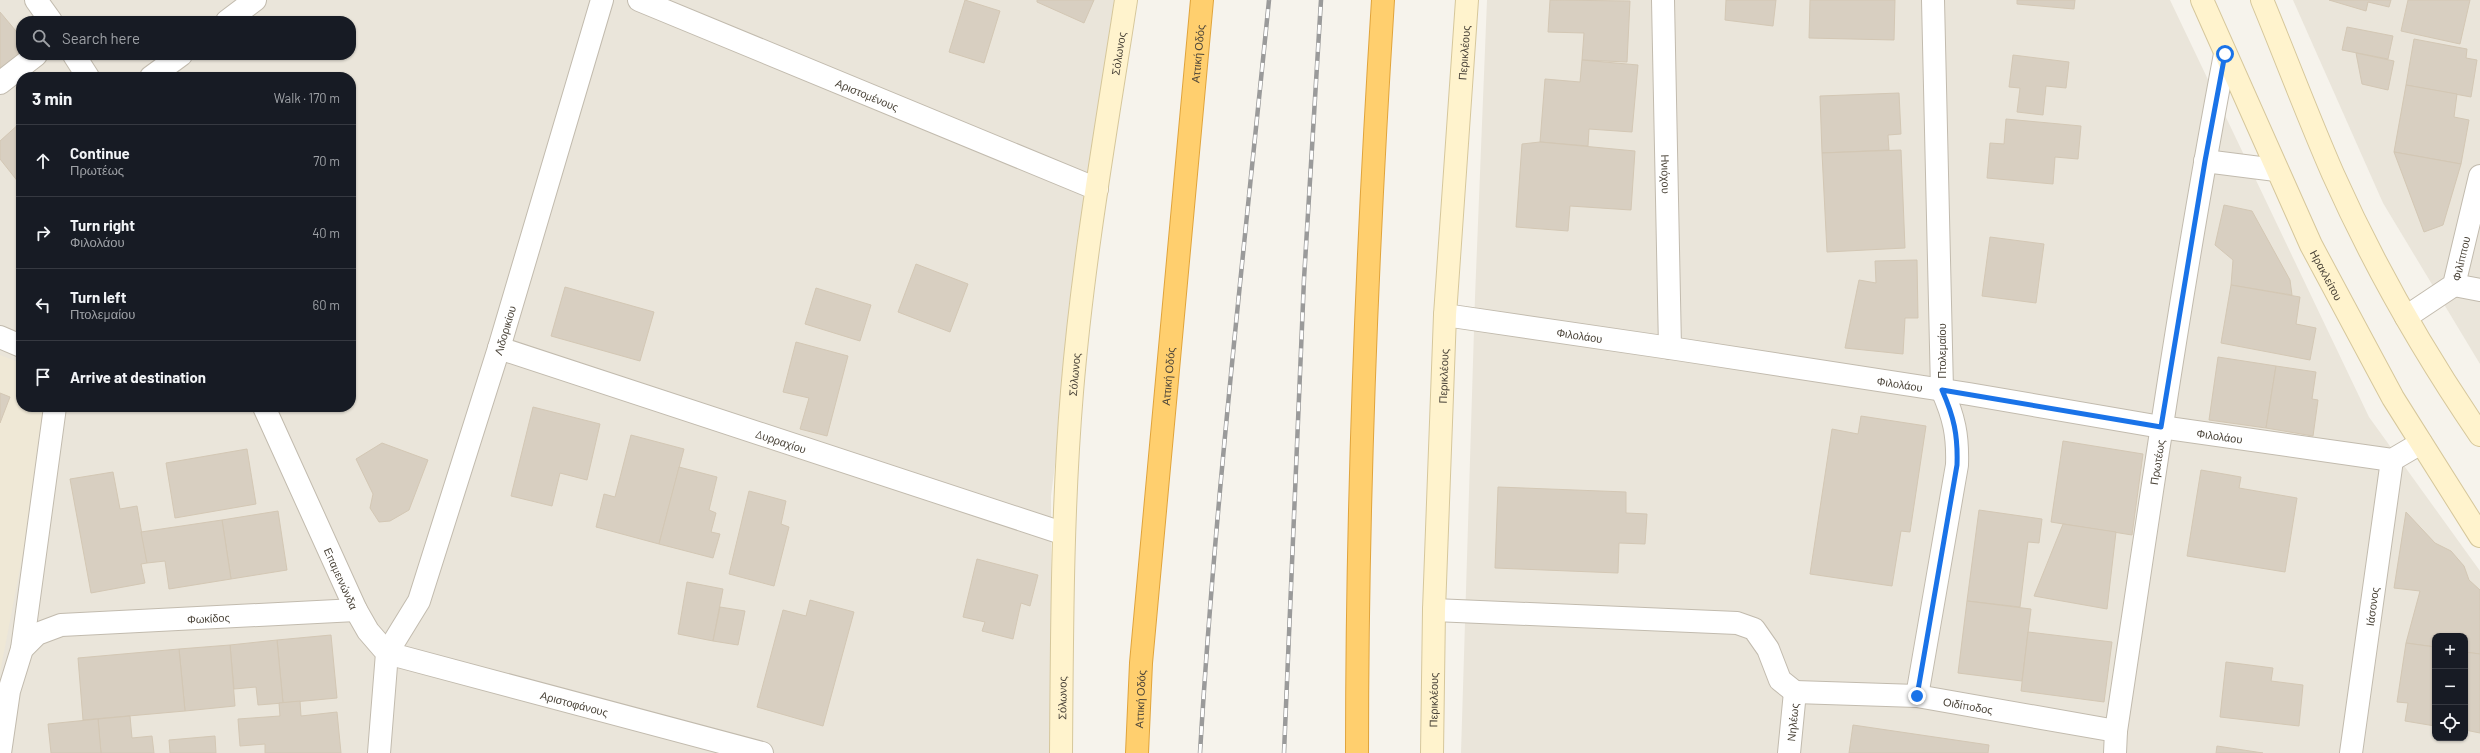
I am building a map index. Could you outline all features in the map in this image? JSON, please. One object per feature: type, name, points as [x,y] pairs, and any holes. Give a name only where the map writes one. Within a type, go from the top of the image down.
[{"type":"highway","name":"Αττική Οδός","points":[[1137,753],[1141,663],[1202,0]]},
{"type":"highway","points":[[1357,753],[1362,470],[1370,206],[1383,0]]},
{"type":"street","points":[[36,0],[47,16]]},
{"type":"street","points":[[234,16],[255,0]]},
{"type":"street","name":"Λιδορικίου","points":[[387,653],[419,601],[499,348],[602,0]]},
{"type":"street","name":"Αριστομένους","points":[[639,0],[1096,189]]},
{"type":"street","name":"Σόλωνος","points":[[1061,753],[1062,533],[1072,391],[1096,189],[1126,0]]},
{"type":"street","name":"Περικλέους","points":[[1432,753],[1434,610],[1445,315],[1467,0]]},
{"type":"street","name":"Ηνιόχου","points":[[1663,0],[1670,348]]},
{"type":"street","name":"Πτολεμαίου","points":[[1917,696],[1957,465],[1958,445],[1954,417],[1942,390],[1933,0]]},
{"type":"street","name":"Ηρακλείτου","points":[[2202,0],[2276,170],[2308,239],[2343,306],[2421,443],[2480,536]]},
{"type":"street","points":[[2262,0],[2333,174],[2406,317],[2438,374],[2480,435]]},
{"type":"street","name":"Πρωτέως","points":[[2115,753],[2116,732],[2161,427],[2205,161],[2225,54]]},
{"type":"street","points":[[0,83],[30,60]]},
{"type":"street","points":[[77,60],[85,72]]},
{"type":"street","points":[[158,72],[174,60]]},
{"type":"street","points":[[2205,161],[2276,170]]},
{"type":"street","name":"Φιλίππου","points":[[2406,317],[2454,285],[2480,176]]},
{"type":"street","points":[[2454,285],[2480,290]]},
{"type":"street","name":"Φιλολάου","points":[[1445,315],[1942,390],[2161,427],[2392,460]]},
{"type":"street","points":[[0,337],[16,344]]},
{"type":"street","name":"Δυρραχίου","points":[[499,348],[1062,533]]},
{"type":"street","points":[[0,753],[9,691],[22,649],[54,412]]},
{"type":"street","name":"Επαμεινώνδα","points":[[266,412],[356,610],[368,631],[387,653]]},
{"type":"street","points":[[2392,460],[2421,443]]},
{"type":"street","name":"Ιάσονος","points":[[2351,753],[2392,460]]},
{"type":"street","name":"Φωκίδος","points":[[22,649],[38,634],[61,625],[356,610]]},
{"type":"street","points":[[1434,610],[1737,623],[1754,629],[1768,649],[1780,680],[1795,692]]},
{"type":"street","points":[[379,753],[387,653]]},
{"type":"street","name":"Αριστοφάνους","points":[[387,653],[762,753]]},
{"type":"street","name":"Οιδίποδος","points":[[1795,692],[1917,696],[2116,732]]},
{"type":"street","name":"Νηλέως","points":[[1789,753],[1795,692]]},
{"type":"shaded area","points":[[0,0],[1115,0],[1051,496],[1051,753],[0,753]]},
{"type":"shaded area","points":[[1487,0],[2170,0],[2369,417],[2480,571],[2480,753],[1461,753],[1475,297]]},
{"type":"shaded area","points":[[2293,0],[2480,0],[2480,364],[2383,203]]},
{"type":"shaded area","points":[[0,355],[16,361],[16,412],[50,412],[0,673]]},
{"type":"building","points":[[965,0],[1000,11],[984,63],[949,52]]},
{"type":"building","points":[[1037,0],[1094,0],[1084,23],[1037,2]]},
{"type":"building","points":[[1550,0],[1630,1],[1627,62],[1582,60],[1584,33],[1548,32]]},
{"type":"building","points":[[1726,0],[1776,0],[1773,26],[1725,20]]},
{"type":"building","points":[[1810,0],[1895,0],[1894,40],[1809,38]]},
{"type":"building","points":[[2017,0],[2075,0],[2074,9],[2017,4]]},
{"type":"building","points":[[2329,0],[2391,0],[2389,7],[2368,2],[2366,11]]},
{"type":"building","points":[[2408,0],[2470,0],[2460,44],[2401,31]]},
{"type":"building","points":[[0,12],[16,31],[16,58],[0,72]]},
{"type":"building","points":[[2347,27],[2393,36],[2388,59],[2342,50]]},
{"type":"building","points":[[2414,39],[2467,49],[2466,58],[2477,60],[2471,97],[2406,85]]},
{"type":"building","points":[[2356,53],[2394,61],[2388,90],[2362,84]]},
{"type":"building","points":[[2013,55],[2069,62],[2066,88],[2046,86],[2043,115],[2017,112],[2020,88],[2009,87]]},
{"type":"building","points":[[1582,60],[1638,65],[1632,132],[1589,129],[1588,146],[1540,142],[1545,79],[1580,82]]},
{"type":"building","points":[[2406,85],[2457,94],[2454,117],[2469,120],[2461,164],[2394,152]]},
{"type":"building","points":[[1899,93],[1901,134],[1888,135],[1889,150],[1822,153],[1820,96]]},
{"type":"building","points":[[2006,119],[2081,126],[2078,159],[2055,157],[2053,184],[1987,178],[1990,143],[2004,144]]},
{"type":"building","points":[[16,127],[16,179],[0,159],[0,141]]},
{"type":"building","points":[[1540,142],[1635,151],[1631,210],[1570,206],[1568,231],[1516,227],[1522,144]]},
{"type":"building","points":[[1901,150],[1905,248],[1827,252],[1822,153]]},
{"type":"building","points":[[2394,152],[2461,164],[2443,225],[2424,232]]},
{"type":"building","points":[[2224,205],[2252,211],[2290,280],[2292,295],[2231,285],[2233,260],[2215,245]]},
{"type":"building","points":[[1990,237],[2044,244],[2036,303],[1982,296]]},
{"type":"building","points":[[1917,260],[1918,318],[1905,318],[1903,354],[1845,348],[1859,280],[1876,283],[1875,261]]},
{"type":"building","points":[[916,264],[968,284],[950,332],[898,312]]},
{"type":"building","points":[[2231,285],[2300,297],[2296,324],[2316,328],[2310,360],[2221,343]]},
{"type":"building","points":[[565,287],[654,312],[640,361],[551,336]]},
{"type":"building","points":[[816,288],[871,305],[860,341],[805,324]]},
{"type":"building","points":[[796,342],[848,356],[827,436],[800,429],[809,398],[783,392]]},
{"type":"building","points":[[2218,357],[2276,366],[2266,428],[2209,420]]},
{"type":"building","points":[[2276,366],[2316,372],[2312,399],[2318,400],[2313,436],[2266,428]]},
{"type":"building","points":[[0,393],[10,397],[0,423]]},
{"type":"building","points":[[533,407],[600,424],[587,480],[560,473],[552,506],[511,496]]},
{"type":"building","points":[[1861,416],[1926,426],[1910,532],[1901,531],[1892,586],[1810,574],[1832,429],[1858,434]]},
{"type":"building","points":[[631,435],[684,449],[659,544],[596,527],[604,494],[615,497]]},
{"type":"building","points":[[2063,441],[2143,454],[2132,535],[2051,522]]},
{"type":"building","points":[[382,443],[428,460],[409,510],[390,521],[379,522],[370,508],[373,494],[356,459]]},
{"type":"building","points":[[247,449],[256,504],[175,518],[166,463]]},
{"type":"building","points":[[679,467],[717,477],[709,510],[716,513],[711,532],[720,534],[713,558],[659,544]]},
{"type":"building","points":[[2201,470],[2241,477],[2239,488],[2297,498],[2285,572],[2187,556]]},
{"type":"building","points":[[113,472],[120,509],[137,506],[147,563],[141,564],[145,583],[91,593],[70,479]]},
{"type":"building","points":[[1498,487],[1626,492],[1626,513],[1647,514],[1645,544],[1619,543],[1618,573],[1495,568]]},
{"type":"building","points":[[749,491],[786,501],[781,524],[789,527],[774,586],[729,574]]},
{"type":"building","points":[[1979,510],[2042,519],[2039,543],[2028,542],[2020,607],[1967,601]]},
{"type":"building","points":[[278,511],[287,570],[231,579],[222,520]]},
{"type":"building","points":[[2406,512],[2435,543],[2451,551],[2464,566],[2469,580],[2480,590],[2480,654],[2468,652],[2468,633],[2432,633],[2432,647],[2406,643],[2420,591],[2394,588]]},
{"type":"building","points":[[222,520],[231,579],[169,589],[165,561],[147,563],[141,532]]},
{"type":"building","points":[[2063,524],[2116,532],[2107,609],[2034,596]]},
{"type":"building","points":[[977,559],[1038,575],[1030,606],[1021,603],[1013,639],[982,631],[985,622],[963,617]]},
{"type":"building","points":[[687,582],[723,589],[713,641],[678,634]]},
{"type":"building","points":[[810,600],[854,612],[823,726],[757,707],[783,610],[806,616]]},
{"type":"building","points":[[1967,601],[2031,609],[2022,681],[1958,673]]},
{"type":"building","points":[[720,607],[745,611],[738,645],[713,641]]},
{"type":"building","points":[[2028,632],[2112,642],[2104,702],[2021,691]]},
{"type":"building","points":[[331,635],[337,698],[283,703],[277,640]]},
{"type":"building","points":[[277,640],[283,703],[258,705],[256,687],[234,689],[230,645]]},
{"type":"building","points":[[2406,643],[2432,647],[2432,726],[2405,721],[2408,703],[2397,702]]},
{"type":"building","points":[[230,645],[235,706],[185,711],[179,649]]},
{"type":"building","points":[[179,649],[185,711],[83,720],[78,658]]},
{"type":"building","points":[[2468,652],[2480,654],[2480,733],[2468,731]]},
{"type":"building","points":[[2226,662],[2273,668],[2271,681],[2303,685],[2299,726],[2220,717]]},
{"type":"building","points":[[300,701],[301,716],[337,712],[341,753],[265,753],[265,744],[240,746],[238,719],[280,716],[279,703]]},
{"type":"building","points":[[130,716],[132,738],[152,736],[154,753],[101,753],[98,719]]},
{"type":"building","points":[[98,719],[101,753],[51,753],[48,724]]},
{"type":"building","points":[[1853,725],[1989,745],[1988,753],[1849,753]]},
{"type":"building","points":[[215,736],[216,753],[170,753],[169,740]]},
{"type":"building","points":[[2217,746],[2263,753],[2216,753]]},
{"type":"railway","points":[[1200,753],[1206,659],[1222,470],[1269,0]]},
{"type":"railway","points":[[1284,753],[1304,279],[1321,0]]},
{"type":"route","points":[[1917,696],[1951,487],[1957,465],[1958,445],[1954,417],[1942,390],[2161,427],[2205,161],[2225,54]]}]
